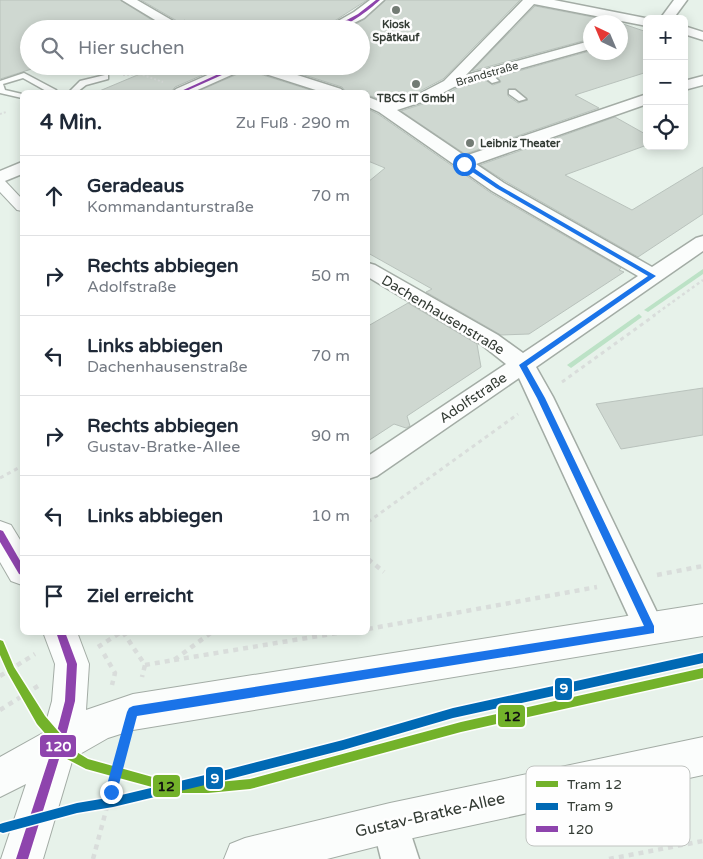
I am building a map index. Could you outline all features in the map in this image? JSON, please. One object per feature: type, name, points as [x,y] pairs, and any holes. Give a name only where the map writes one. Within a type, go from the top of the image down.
[{"type":"street","points":[[128,0],[164,20]]},
{"type":"street","points":[[350,20],[360,15],[378,0]]},
{"type":"street","points":[[449,84],[532,0],[643,21]]},
{"type":"street","points":[[669,15],[681,0]]},
{"type":"street","points":[[629,34],[643,30]]},
{"type":"street","points":[[688,31],[703,36]]},
{"type":"street","name":"Brandstraße","points":[[385,109],[426,96],[449,84],[490,77],[583,47]]},
{"type":"street","points":[[187,90],[220,75]]},
{"type":"street","points":[[282,75],[330,90]]},
{"type":"street","points":[[688,85],[703,80]]},
{"type":"street","points":[[464,164],[643,100]]},
{"type":"street","points":[[370,103],[385,109],[498,187],[653,276]]},
{"type":"street","points":[[0,178],[20,168]]},
{"type":"street","points":[[0,184],[20,205]]},
{"type":"street","name":"Adolfstraße","points":[[370,469],[703,242]]},
{"type":"street","name":"Dachenhausenstraße","points":[[370,270],[490,340],[523,365],[541,398],[650,629]]},
{"type":"street","points":[[0,534],[20,568]]},
{"type":"street","points":[[0,778],[59,743],[100,722],[133,712],[703,620]]},
{"type":"street","points":[[22,859],[59,743],[70,701],[72,664],[61,635]]},
{"type":"street","name":"Gustav-Bratke-Allee","points":[[656,766],[703,756]]},
{"type":"street","name":"Gustav-Bratke-Allee","points":[[245,859],[390,823],[526,794]]},
{"type":"street","points":[[390,823],[400,859]]},
{"type":"lane","points":[[20,95],[2,90],[0,84],[24,75],[50,90]]},
{"type":"lane","points":[[75,90],[83,83],[105,77]]},
{"type":"lane","points":[[512,92],[522,99]]},
{"type":"path","points":[[105,77],[128,75]]},
{"type":"path","points":[[142,75],[178,90]]},
{"type":"path","points":[[0,478],[20,467]]},
{"type":"path","points":[[370,561],[384,572]]},
{"type":"path","points":[[370,629],[703,566]]},
{"type":"path","points":[[94,859],[145,665],[124,635]]},
{"type":"path","points":[[174,660],[208,635]]},
{"type":"path","points":[[145,665],[325,635]]},
{"type":"path","points":[[690,843],[703,841]]},
{"type":"path","points":[[609,859],[677,846]]},
{"type":"green space","points":[[703,269],[703,274],[648,312],[644,310]]},
{"type":"green space","points":[[639,314],[642,317],[571,368],[567,365]]},
{"type":"building","points":[[0,0],[120,0],[152,20],[20,20],[20,73],[0,79]]},
{"type":"building","points":[[141,0],[367,0],[336,20],[176,20]]},
{"type":"building","points":[[386,0],[520,0],[443,79],[420,91],[386,102],[370,96],[370,90],[344,90],[342,87],[304,75],[370,75],[370,20],[363,20]]},
{"type":"building","points":[[535,6],[583,15],[583,41],[472,71]]},
{"type":"building","points":[[628,26],[643,31],[643,73],[575,95],[599,108],[465,154],[401,111],[432,101],[455,89],[485,80],[493,85],[501,82],[497,77],[583,53],[583,60],[628,60]],"holes":[[[508,89],[516,89],[528,100],[518,103],[508,96]]]},
{"type":"building","points":[[138,75],[202,75],[175,87],[173,90],[102,90]]},
{"type":"building","points":[[235,75],[263,75],[311,90],[201,90]]},
{"type":"building","points":[[370,110],[491,193],[621,268],[619,270],[624,272],[529,334],[501,335],[426,292],[432,289],[370,254],[370,180],[385,168],[370,162]]},
{"type":"building","points":[[615,117],[643,133],[643,146],[565,175],[632,210],[703,167],[703,214],[638,257],[480,165]]},
{"type":"building","points":[[408,303],[477,344],[481,367],[407,416],[410,426],[406,428],[394,424],[370,440],[370,325]]},
{"type":"building","points":[[703,388],[703,435],[621,449],[596,404]]},
{"type":"tram line","name":"12","points":[[0,644],[11,670],[41,720],[71,755],[86,764],[174,788],[208,788],[250,784],[461,727],[703,673]]},
{"type":"tram line","name":"9","points":[[3,828],[77,808],[113,802],[226,775],[343,745],[453,713],[703,658]]},
{"type":"transit line","name":"120","points":[[349,20],[378,0]]},
{"type":"transit line","name":"120","points":[[186,90],[220,75]]},
{"type":"transit line","name":"120","points":[[0,534],[20,568]]},
{"type":"transit line","name":"120","points":[[22,859],[59,743],[70,701],[72,664],[61,635]]},
{"type":"place","name":"Kiosk Spätkauf","points":[[396,10]]},
{"type":"place","name":"TBCS IT GmbH","points":[[416,84]]},
{"type":"place","name":"Leibniz Theater","points":[[470,143]]},
{"type":"route","points":[[111,792],[133,712],[650,629],[541,398],[523,365],[653,276],[498,187],[464,164]]}]
